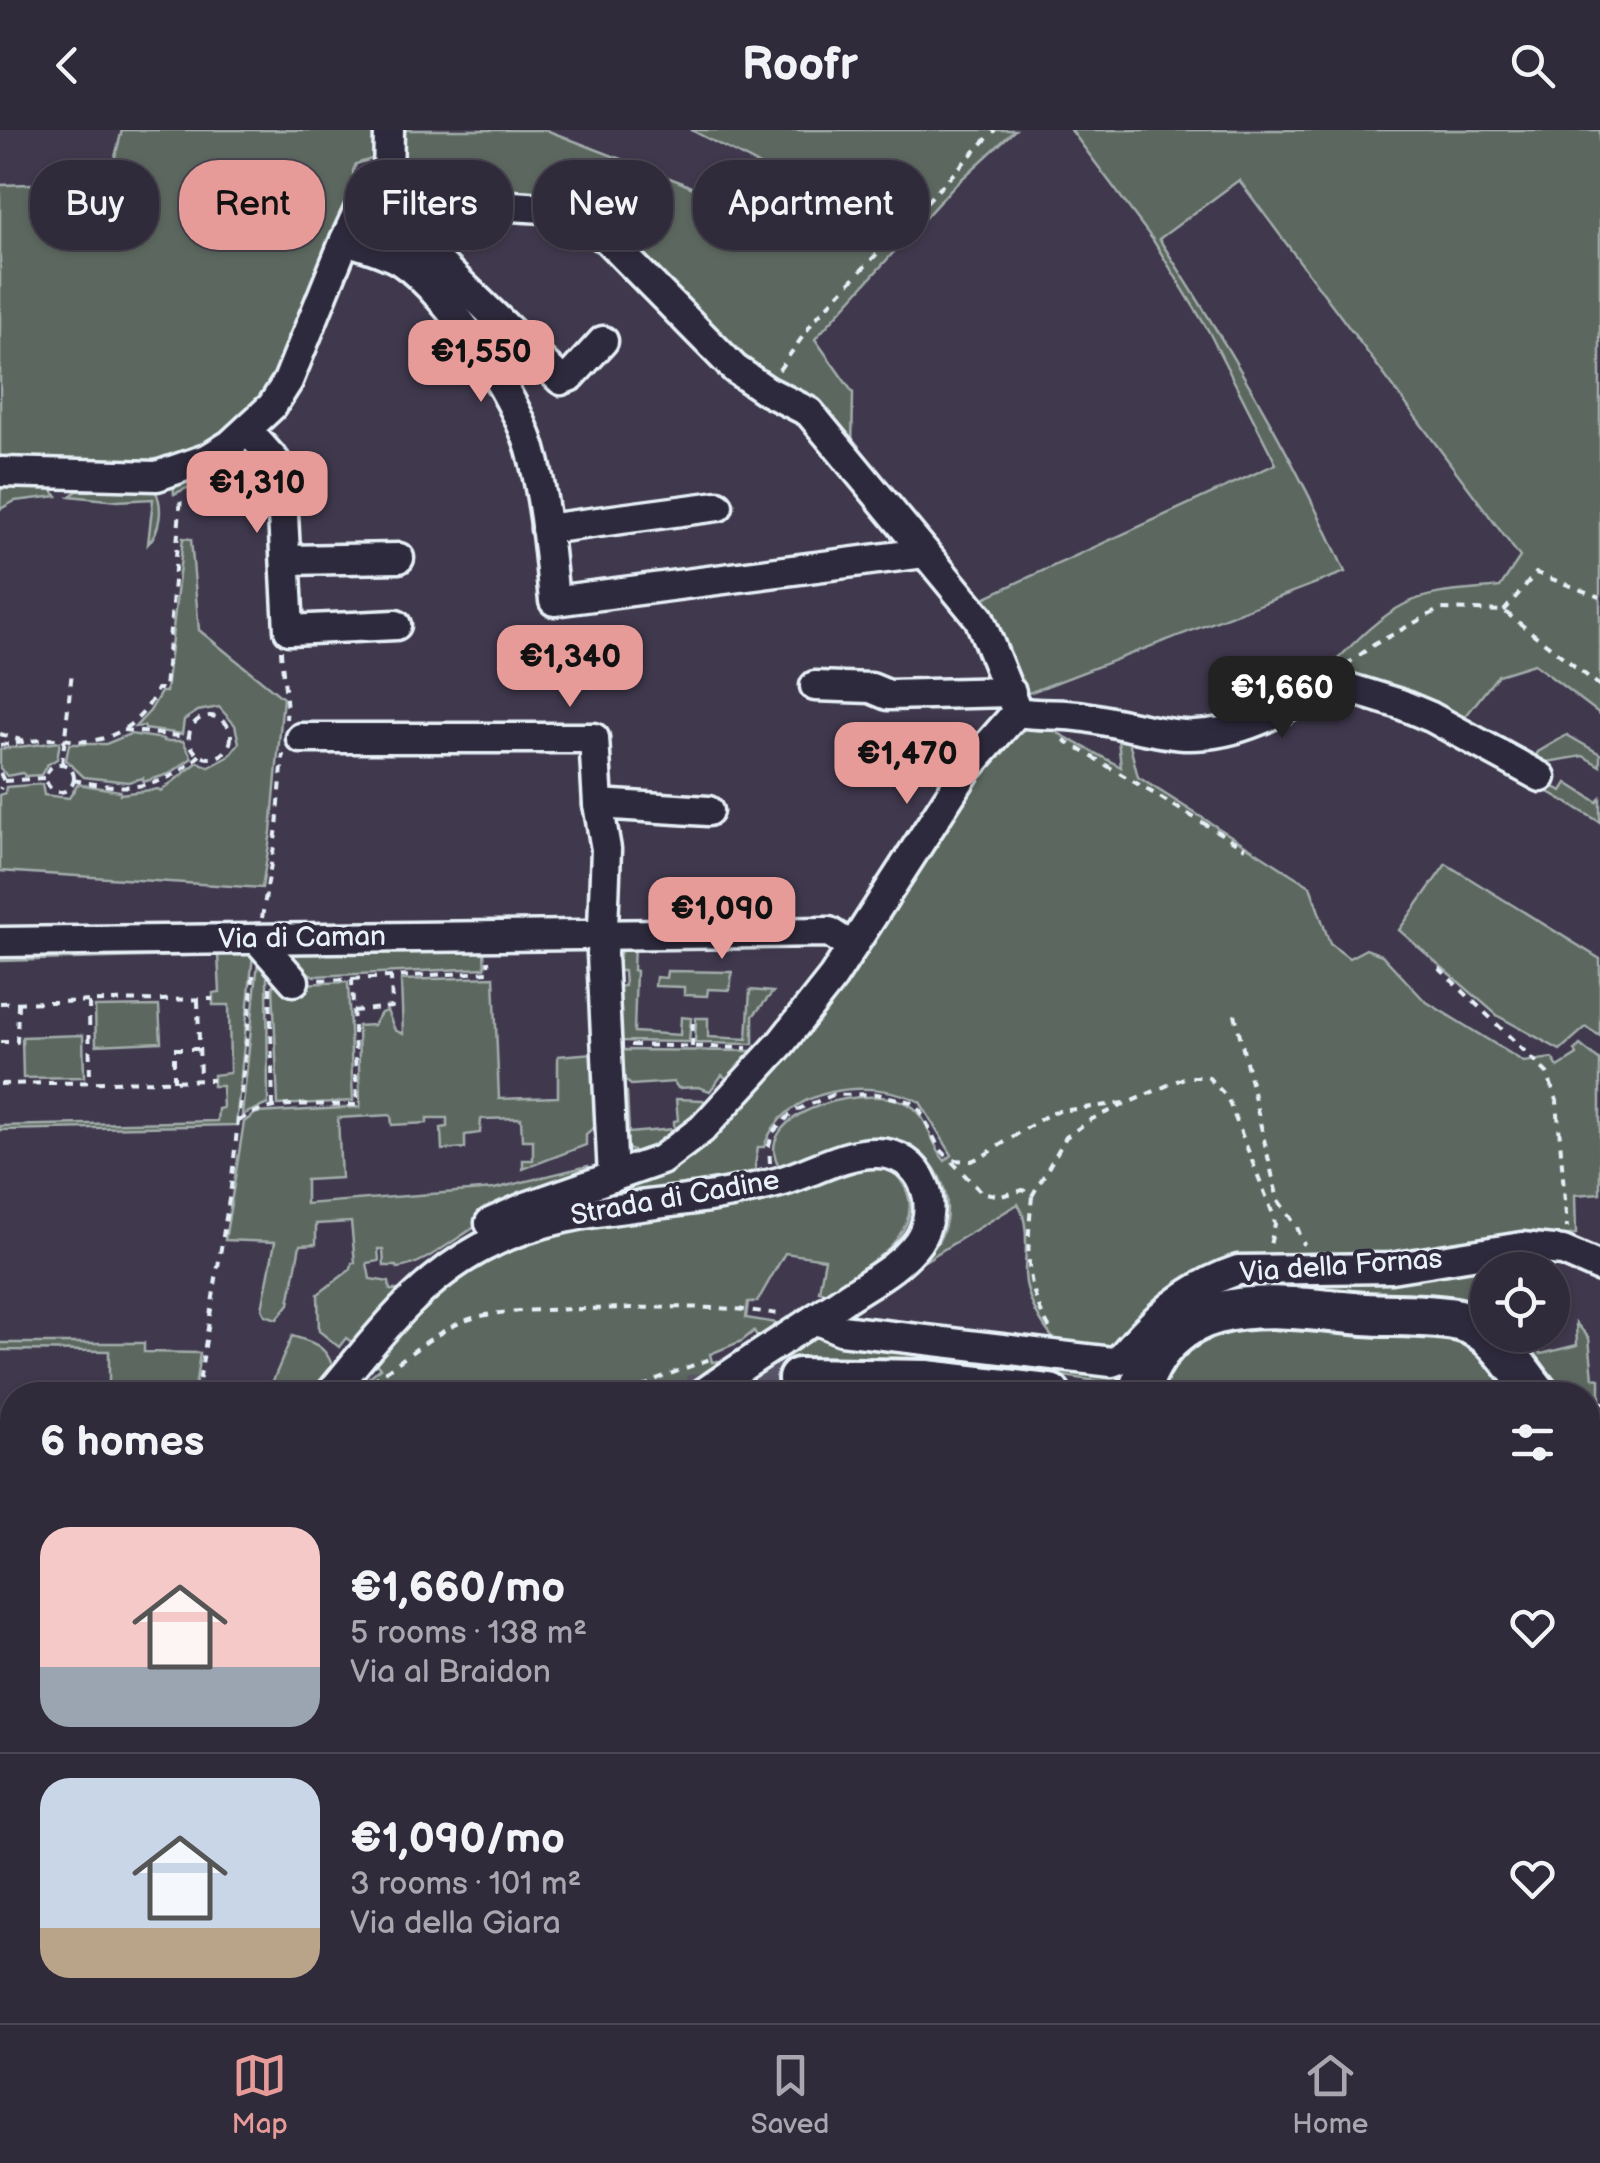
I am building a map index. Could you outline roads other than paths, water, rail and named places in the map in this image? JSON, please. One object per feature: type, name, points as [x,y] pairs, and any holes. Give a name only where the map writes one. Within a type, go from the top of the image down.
[{"type":"highway","points":[[1143,1382],[1150,1362],[1183,1328],[1238,1306],[1462,1321],[1496,1342],[1520,1382]]},
{"type":"highway","points":[[800,1379],[937,1382]]},
{"type":"street","points":[[388,130],[388,160]]},
{"type":"street","points":[[513,206],[544,208],[588,227],[623,252],[723,358],[767,391],[809,412],[980,618],[1014,702]]},
{"type":"street","points":[[0,472],[157,476],[210,458],[248,431],[272,406],[288,380],[345,240]]},
{"type":"street","points":[[371,250],[404,263],[450,310],[507,392],[530,447],[546,529],[554,600],[924,553]]},
{"type":"street","points":[[404,263],[425,254],[432,256],[561,380],[571,376],[603,342]]},
{"type":"street","points":[[248,431],[279,468],[287,560],[285,632],[396,625]]},
{"type":"street","points":[[546,529],[718,506]]},
{"type":"street","points":[[287,560],[399,558]]},
{"type":"street","points":[[815,686],[1014,702],[1048,716],[1080,716],[1198,734],[1257,721],[1325,681],[1400,704],[1542,776]]},
{"type":"street","points":[[407,1304],[401,1297],[409,1281],[463,1238],[613,1165],[655,1158],[684,1144],[713,1118],[781,1043],[852,947],[1014,702]]},
{"type":"street","points":[[290,742],[594,738],[598,804],[606,848],[604,933],[613,1165]]},
{"type":"street","points":[[598,804],[708,811]]},
{"type":"street","name":"Via di Caman","points":[[0,942],[258,933],[829,932],[852,947]]},
{"type":"street","points":[[258,933],[294,981]]},
{"type":"street","name":"Strada di Cadine","points":[[340,1382],[407,1304],[461,1260],[503,1237],[551,1219],[771,1184],[856,1155],[892,1154],[906,1161],[920,1175],[927,1190],[928,1220],[917,1244],[892,1267],[720,1382]]},
{"type":"street","name":"Via della Fornas","points":[[815,1319],[841,1330],[1112,1362],[1120,1359],[1162,1312],[1216,1278],[1238,1270],[1391,1268],[1522,1247],[1552,1248],[1600,1267]]},
{"type":"tunnel","points":[[778,1382],[799,1379]]}]
